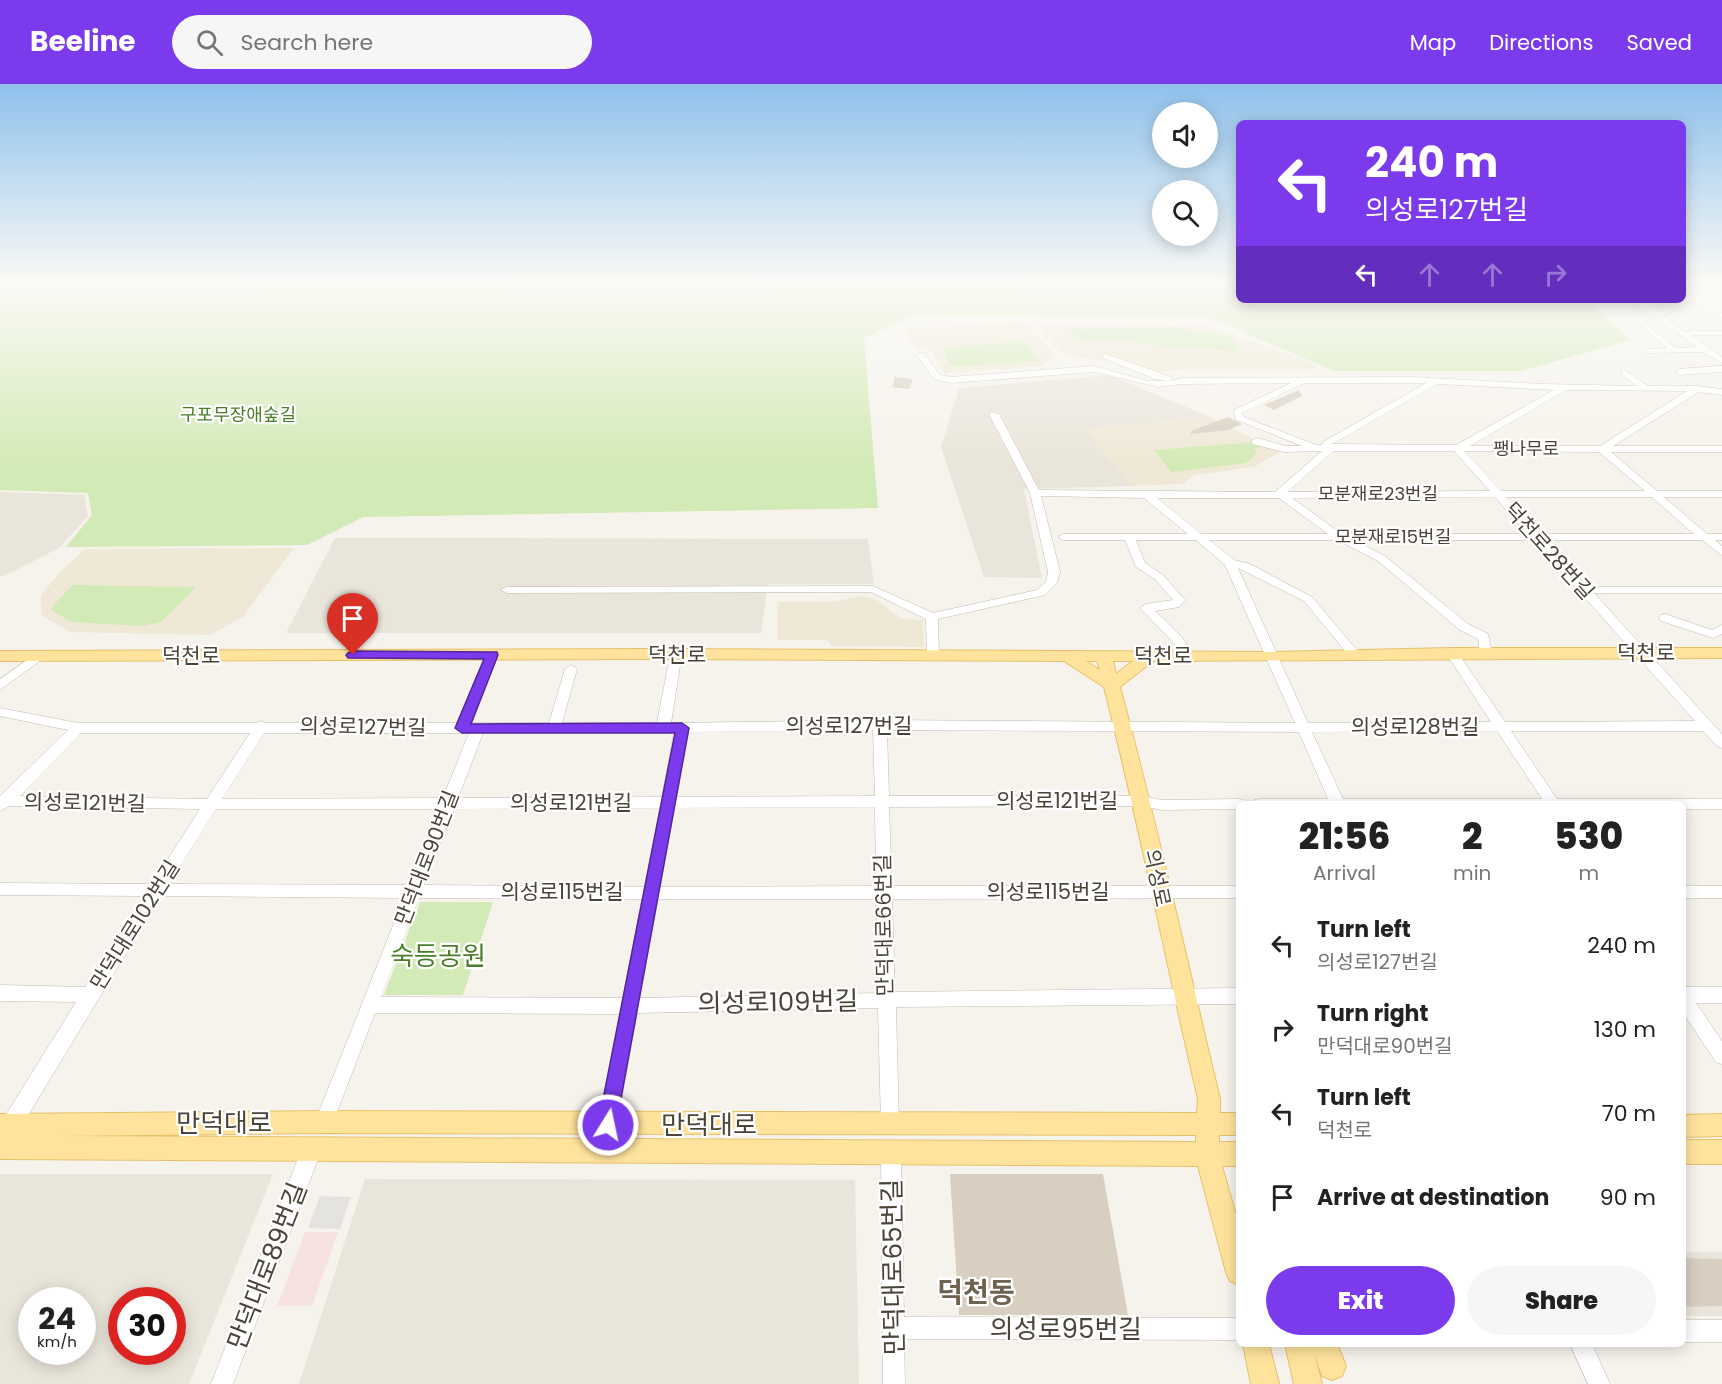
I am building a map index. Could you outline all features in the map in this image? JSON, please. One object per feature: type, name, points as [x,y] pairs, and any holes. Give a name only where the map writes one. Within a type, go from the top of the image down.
[{"type":"main road","name":"덕천로","points":[[0,656],[1272,657],[1452,653],[1722,653]]},
{"type":"main road","points":[[1068,657],[1112,685],[1150,656]]},
{"type":"main road","name":"의성로","points":[[1104,657],[1142,801],[1160,891],[1209,1099],[1224,1124],[1208,1153],[1236,1251]]},
{"type":"main road","name":"만덕대로","points":[[5,1136],[10,1138],[17,1134],[73,1134],[104,1124],[324,1122],[608,1125],[1224,1124]]},
{"type":"main road","points":[[1224,1124],[1236,1144]]},
{"type":"main road","points":[[1686,1125],[1722,1125]]},
{"type":"main road","name":"만덕대로","points":[[5,1136],[312,1148],[1236,1154]]},
{"type":"main road","points":[[1686,1152],[1722,1152]]},
{"type":"main road","points":[[1236,1225],[1236,1251]]},
{"type":"main road","points":[[1257,1347],[1265,1384]]},
{"type":"main road","points":[[1300,1347],[1308,1384]]},
{"type":"street","points":[[1669,346],[1674,350]]},
{"type":"street","points":[[1700,346],[1722,361]]},
{"type":"street","points":[[1649,351],[1705,349]]},
{"type":"street","points":[[921,355],[937,377],[951,380],[1094,369],[1110,371],[1151,384],[1170,385],[1182,381]]},
{"type":"street","points":[[1106,356],[1158,377],[1182,381],[1412,380],[1433,383],[1646,387],[1722,392]]},
{"type":"street","points":[[1680,372],[1722,369]]},
{"type":"street","points":[[1625,373],[1646,387]]},
{"type":"street","name":"팽나무로","points":[[1302,381],[1237,412],[1240,419],[1315,448],[1722,449]]},
{"type":"street","points":[[1433,383],[1326,444],[1331,448],[1279,493],[1339,537],[1382,559],[1464,627],[1484,637],[1486,653]]},
{"type":"street","points":[[1456,449],[1565,387]]},
{"type":"street","points":[[1697,389],[1602,449],[1722,552]]},
{"type":"street","points":[[507,590],[873,589],[932,616],[1041,593],[1051,583],[1054,572],[1035,493],[994,414]]},
{"type":"street","name":"팽나무로","points":[[1255,442],[1284,449],[1331,448]]},
{"type":"street","name":"덕천로28번길","points":[[1456,449],[1722,743]]},
{"type":"street","name":"모분재로23번길","points":[[1035,493],[1147,495],[1722,494]]},
{"type":"street","points":[[1147,495],[1230,563],[1337,801]]},
{"type":"street","name":"모분재로15번길","points":[[1063,537],[1722,537]]},
{"type":"street","points":[[1129,537],[1140,565],[1159,577],[1179,600],[1174,605],[1146,608],[1190,656]]},
{"type":"street","points":[[1230,563],[1246,566],[1308,599],[1355,654]]},
{"type":"street","points":[[1585,590],[1722,590]]},
{"type":"street","points":[[932,616],[933,656]]},
{"type":"street","points":[[1665,618],[1713,634],[1722,629]]},
{"type":"street","points":[[1452,653],[1551,801]]},
{"type":"street","name":"만덕대로90번길","points":[[324,1122],[449,803],[492,655]]},
{"type":"street","points":[[0,686],[37,657]]},
{"type":"street","points":[[663,728],[674,666]]},
{"type":"street","points":[[554,728],[571,669]]},
{"type":"street","name":"의성로127번길","points":[[0,712],[78,728],[261,726],[682,728],[880,725],[1124,728]]},
{"type":"street","name":"만덕대로66번길","points":[[880,725],[890,1125]]},
{"type":"street","name":"만덕대로102번길","points":[[5,1136],[90,995],[261,726]]},
{"type":"street","name":"의성로128번길","points":[[1124,728],[1707,726]]},
{"type":"street","points":[[2,803],[78,728]]},
{"type":"street","points":[[608,1125],[682,728]]},
{"type":"street","name":"의성로121번길","points":[[2,803],[1142,801],[1162,806],[1236,804]]},
{"type":"street","points":[[1686,804],[1722,804]]},
{"type":"street","name":"의성로115번길","points":[[0,889],[652,893],[1236,892]]},
{"type":"street","points":[[1686,892],[1722,892]]},
{"type":"street","points":[[0,993],[90,995]]},
{"type":"street","points":[[1686,996],[1722,995]]},
{"type":"street","name":"의성로109번길","points":[[371,1005],[629,1006],[1236,996]]},
{"type":"street","points":[[1686,1001],[1722,1056]]},
{"type":"street","name":"만덕대로89번길","points":[[222,1384],[312,1148]]},
{"type":"street","name":"만덕대로65번길","points":[[891,1150],[894,1384]]},
{"type":"street","name":"의성로95번길","points":[[893,1328],[1236,1329]]},
{"type":"street","points":[[1686,1331],[1722,1331]]},
{"type":"street","points":[[1582,1347],[1599,1384]]},
{"type":"shaded area","points":[[915,346],[1047,346],[1055,355],[1042,366],[944,373],[929,348],[918,349]]},
{"type":"shaded area","points":[[1055,346],[1264,346],[1303,359],[1320,369],[1148,371],[1109,361],[1071,356]]},
{"type":"shaded area","points":[[1110,375],[1210,417],[1086,429],[1132,486],[1024,489],[1042,578],[984,577],[941,447],[959,388]]},
{"type":"shaded area","points":[[1210,417],[1280,452],[1254,467],[1194,475],[1183,484],[1132,486],[1085,429]]},
{"type":"shaded area","points":[[0,492],[84,495],[88,516],[59,548],[0,576]]},
{"type":"shaded area","points":[[335,538],[868,539],[874,584],[768,584],[761,633],[286,633]]},
{"type":"shaded area","points":[[294,548],[243,617],[210,635],[70,632],[41,615],[41,595],[60,572],[85,549]]},
{"type":"shaded area","points":[[863,596],[877,600],[900,618],[923,620],[924,647],[831,646],[827,640],[777,640],[778,602],[832,602]]},
{"type":"shaded area","points":[[0,1174],[273,1174],[189,1384],[0,1384]]},
{"type":"shaded area","points":[[365,1179],[855,1180],[859,1384],[299,1384]]},
{"type":"shaded area","points":[[320,1196],[351,1197],[340,1229],[308,1228]]},
{"type":"shaded area","points":[[305,1232],[338,1232],[312,1306],[277,1306]]},
{"type":"shaded area","points":[[1686,1252],[1722,1252],[1722,1316],[1686,1316]]},
{"type":"green space","name":"구포무장애숲길","points":[[0,346],[865,346],[878,508],[363,517],[307,545],[66,547],[92,515],[88,493],[0,490]]},
{"type":"green space","points":[[1028,346],[1038,361],[957,367],[950,365],[943,348]]},
{"type":"green space","points":[[1159,346],[1238,346],[1235,351]]},
{"type":"green space","name":"구포무장애숲길","points":[[1275,346],[1610,346],[1521,371],[1334,371]]},
{"type":"green space","points":[[1255,442],[1261,447],[1254,448],[1257,453],[1246,463],[1171,472],[1154,450]]},
{"type":"green space","points":[[73,585],[196,587],[161,622],[143,626],[71,622],[50,609]]},
{"type":"green space","name":"숙등공원","points":[[420,902],[493,902],[463,995],[384,995]]},
{"type":"building","points":[[895,377],[913,379],[909,389],[892,387]]},
{"type":"building","points":[[1299,390],[1302,396],[1274,410],[1264,405]]},
{"type":"building","points":[[1228,417],[1242,424],[1229,430],[1191,434],[1191,431]]},
{"type":"building","points":[[950,1174],[1103,1174],[1128,1315],[959,1315]]},
{"type":"building","points":[[1686,1258],[1722,1259],[1722,1306],[1686,1307]]},
{"type":"district","name":"덕천동","points":[[976,1292]]},
{"type":"route","points":[[353,655],[492,655],[462,728],[682,728],[608,1125]]}]
